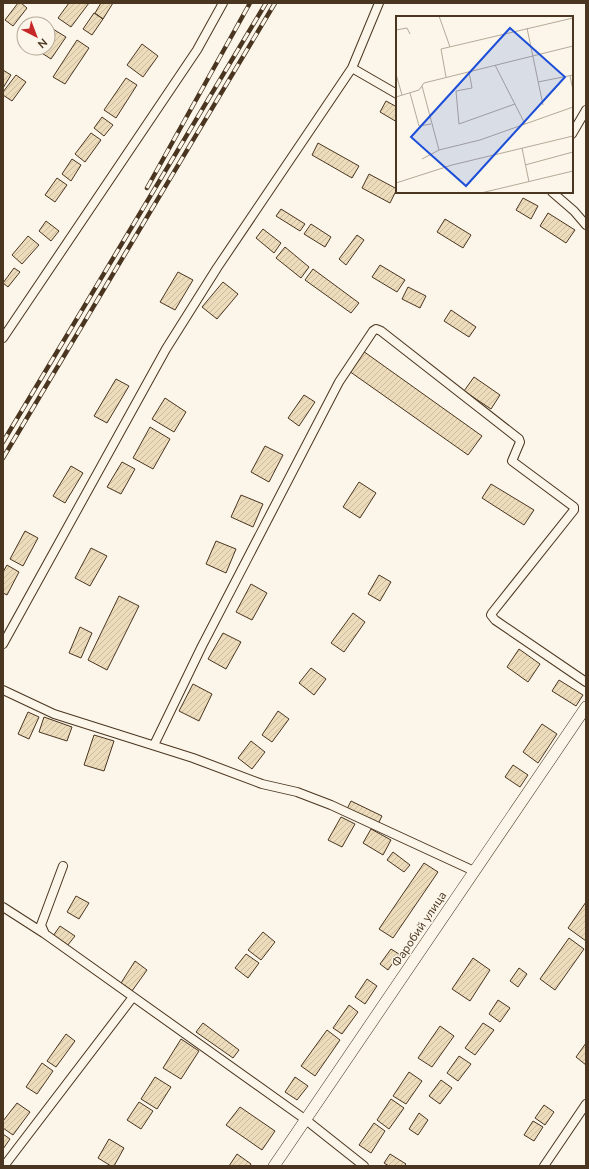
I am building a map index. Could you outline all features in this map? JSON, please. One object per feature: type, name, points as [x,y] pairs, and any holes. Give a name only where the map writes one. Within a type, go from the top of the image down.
[{"type":"street","points":[[3,338],[197,50],[223,3]]},
{"type":"street","points":[[3,644],[166,350],[217,268],[352,68],[379,3]]},
{"type":"street","points":[[352,68],[396,93]]},
{"type":"street","points":[[573,132],[586,110]]},
{"type":"street","points":[[553,193],[574,211],[586,224]]},
{"type":"street","points":[[154,745],[202,646],[339,382],[373,331],[376,329],[519,439],[520,442],[512,461],[574,507],[574,510],[491,615],[494,620],[586,682]]},
{"type":"street","points":[[3,690],[54,714],[154,745],[262,784],[297,792],[331,805],[474,871]]},
{"type":"street","name":"Фаробий улица","points":[[274,1166],[586,707]]},
{"type":"street","points":[[45,934],[41,925],[63,866]]},
{"type":"street","points":[[3,907],[45,934],[306,1120],[364,1166]]},
{"type":"street","points":[[4,1166],[133,997]]},
{"type":"street","points":[[544,1166],[586,1104]]},
{"type":"building","points":[[18,3],[21,3],[27,8],[21,16],[16,16],[16,22],[13,26],[5,20]]},
{"type":"building","points":[[69,3],[89,3],[71,27],[58,18]]},
{"type":"building","points":[[101,3],[113,3],[103,19],[95,13]]},
{"type":"building","points":[[94,13],[103,19],[92,35],[83,29]]},
{"type":"building","points":[[56,31],[66,37],[56,52]]},
{"type":"building","points":[[77,40],[89,48],[65,84],[53,77]]},
{"type":"building","points":[[142,44],[158,56],[143,77],[127,65]]},
{"type":"building","points":[[46,56],[53,56],[51,59]]},
{"type":"building","points":[[3,70],[11,75],[3,88]]},
{"type":"building","points":[[16,75],[26,82],[12,101],[3,95],[3,92]]},
{"type":"building","points":[[126,78],[137,85],[116,118],[104,110]]},
{"type":"building","points":[[386,101],[396,106],[396,121],[380,112]]},
{"type":"building","points":[[102,117],[113,125],[104,136],[94,128]]},
{"type":"building","points":[[91,133],[101,140],[85,162],[75,154]]},
{"type":"building","points":[[318,143],[359,166],[352,178],[312,155]]},
{"type":"building","points":[[72,159],[81,165],[71,181],[62,174]]},
{"type":"building","points":[[369,174],[396,188],[396,191],[390,203],[362,188]]},
{"type":"building","points":[[57,178],[67,185],[55,202],[45,195]]},
{"type":"building","points":[[523,198],[538,206],[531,219],[516,210]]},
{"type":"building","points":[[281,209],[305,224],[300,231],[276,216]]},
{"type":"building","points":[[548,213],[575,230],[566,243],[540,226]]},
{"type":"building","points":[[445,219],[471,235],[463,248],[437,232]]},
{"type":"building","points":[[46,221],[59,231],[51,241],[39,231]]},
{"type":"building","points":[[311,224],[331,237],[325,247],[304,234]]},
{"type":"building","points":[[263,229],[281,243],[274,253],[256,238]]},
{"type":"building","points":[[357,235],[364,240],[346,265],[339,259]]},
{"type":"building","points":[[28,236],[39,245],[22,264],[12,255]]},
{"type":"building","points":[[285,247],[309,267],[301,278],[276,258]]},
{"type":"building","points":[[380,265],[405,280],[397,292],[372,277]]},
{"type":"building","points":[[14,268],[20,272],[8,287],[3,283]]},
{"type":"building","points":[[313,269],[359,303],[351,313],[305,280]]},
{"type":"building","points":[[178,272],[193,280],[175,310],[160,302]]},
{"type":"building","points":[[223,282],[238,294],[217,319],[202,307]]},
{"type":"building","points":[[408,287],[426,296],[420,308],[402,299]]},
{"type":"building","points":[[451,310],[476,327],[469,337],[444,321]]},
{"type":"building","points":[[363,351],[482,436],[468,455],[349,371]]},
{"type":"building","points":[[474,377],[500,395],[491,409],[464,391]]},
{"type":"building","points":[[116,379],[129,386],[107,423],[94,416]]},
{"type":"building","points":[[304,395],[315,402],[299,426],[288,418]]},
{"type":"building","points":[[165,398],[186,412],[174,432],[152,419]]},
{"type":"building","points":[[150,427],[170,439],[153,469],[133,458]]},
{"type":"building","points":[[265,446],[283,455],[269,482],[251,472]]},
{"type":"building","points":[[122,462],[135,469],[121,494],[107,487]]},
{"type":"building","points":[[71,466],[83,473],[65,503],[53,496]]},
{"type":"building","points":[[359,482],[376,493],[360,518],[343,507]]},
{"type":"building","points":[[491,484],[534,510],[524,525],[482,498]]},
{"type":"building","points":[[241,495],[263,504],[253,527],[231,517]]},
{"type":"building","points":[[25,531],[38,538],[23,566],[10,559]]},
{"type":"building","points":[[216,541],[236,549],[226,573],[206,564]]},
{"type":"building","points":[[91,548],[107,556],[90,586],[75,578]]},
{"type":"building","points":[[7,565],[19,572],[7,595],[3,593],[3,572]]},
{"type":"building","points":[[379,575],[391,582],[380,601],[368,594]]},
{"type":"building","points":[[251,584],[267,593],[252,620],[236,612]]},
{"type":"building","points":[[119,596],[139,606],[107,670],[88,660]]},
{"type":"building","points":[[353,613],[365,622],[344,652],[331,643]]},
{"type":"building","points":[[80,627],[92,633],[81,658],[69,653]]},
{"type":"building","points":[[223,633],[241,642],[226,669],[208,659]]},
{"type":"building","points":[[519,649],[540,664],[528,682],[507,667]]},
{"type":"building","points":[[311,668],[326,679],[314,695],[299,683]]},
{"type":"building","points":[[559,680],[583,695],[576,706],[552,691]]},
{"type":"building","points":[[193,684],[212,694],[199,721],[179,711]]},
{"type":"building","points":[[278,711],[289,719],[272,742],[262,735]]},
{"type":"building","points":[[28,712],[39,717],[29,739],[18,734]]},
{"type":"building","points":[[44,717],[72,727],[67,741],[39,732]]},
{"type":"building","points":[[542,724],[557,734],[538,763],[523,752]]},
{"type":"building","points":[[94,735],[114,741],[104,771],[84,765]]},
{"type":"building","points":[[251,741],[265,752],[252,769],[238,758]]},
{"type":"building","points":[[513,765],[528,775],[520,787],[505,777]]},
{"type":"building","points":[[351,801],[382,816],[378,824],[347,809]]},
{"type":"building","points":[[341,817],[355,824],[342,847],[328,840]]},
{"type":"building","points":[[371,829],[391,840],[383,855],[363,843]]},
{"type":"building","points":[[393,852],[410,865],[404,872],[387,860]]},
{"type":"building","points":[[424,863],[438,872],[393,938],[379,929]]},
{"type":"building","points":[[76,896],[89,903],[79,919],[67,912]]},
{"type":"building","points":[[586,902],[586,941],[568,928]]},
{"type":"building","points":[[60,926],[75,936],[67,946],[53,936]]},
{"type":"building","points":[[263,932],[275,942],[261,960],[248,950]]},
{"type":"building","points":[[569,938],[584,949],[555,990],[540,979]]},
{"type":"building","points":[[391,949],[399,954],[388,970],[380,964]]},
{"type":"building","points":[[246,954],[259,963],[248,978],[235,968]]},
{"type":"building","points":[[473,958],[490,970],[470,1001],[452,989]]},
{"type":"building","points":[[135,961],[147,970],[132,991],[121,983]]},
{"type":"building","points":[[519,968],[527,974],[518,987],[510,981]]},
{"type":"building","points":[[367,979],[377,986],[365,1004],[355,997]]},
{"type":"building","points":[[498,1000],[510,1008],[500,1022],[489,1014]]},
{"type":"building","points":[[349,1005],[358,1012],[342,1034],[333,1028]]},
{"type":"building","points":[[203,1023],[239,1050],[233,1058],[196,1032]]},
{"type":"building","points":[[483,1023],[494,1030],[475,1055],[465,1048]]},
{"type":"building","points":[[440,1026],[454,1036],[432,1067],[418,1058]]},
{"type":"building","points":[[327,1030],[340,1040],[315,1076],[301,1066]]},
{"type":"building","points":[[66,1034],[75,1041],[56,1067],[47,1061]]},
{"type":"building","points":[[181,1039],[199,1051],[181,1079],[163,1068]]},
{"type":"building","points":[[586,1043],[586,1065],[576,1057]]},
{"type":"building","points":[[459,1056],[471,1064],[458,1081],[447,1073]]},
{"type":"building","points":[[42,1063],[53,1071],[37,1094],[26,1087]]},
{"type":"building","points":[[409,1072],[422,1081],[406,1104],[393,1096]]},
{"type":"building","points":[[155,1077],[171,1087],[157,1109],[141,1099]]},
{"type":"building","points":[[295,1077],[308,1086],[297,1100],[285,1092]]},
{"type":"building","points":[[441,1080],[452,1088],[440,1104],[429,1096]]},
{"type":"building","points":[[391,1099],[404,1108],[389,1129],[377,1120]]},
{"type":"building","points":[[139,1102],[153,1111],[141,1129],[127,1120]]},
{"type":"building","points":[[17,1103],[30,1112],[13,1135],[3,1128],[3,1121]]},
{"type":"building","points":[[544,1105],[554,1112],[545,1125],[535,1118]]},
{"type":"building","points":[[240,1107],[275,1131],[262,1150],[226,1125]]},
{"type":"building","points":[[419,1113],[428,1120],[418,1135],[409,1129]]},
{"type":"building","points":[[533,1121],[543,1127],[534,1141],[524,1135]]},
{"type":"building","points":[[374,1123],[385,1131],[371,1153],[359,1145]]},
{"type":"building","points":[[3,1134],[10,1139],[3,1149]]},
{"type":"building","points":[[109,1139],[124,1148],[114,1166],[111,1166],[98,1158]]},
{"type":"building","points":[[237,1154],[251,1164],[250,1166],[229,1166]]},
{"type":"building","points":[[390,1154],[406,1164],[404,1166],[389,1166],[384,1163]]},
{"type":"railway","points":[[147,188],[250,3]]},
{"type":"railway","points":[[3,442],[266,3]]},
{"type":"railway","points":[[3,458],[275,3]]}]
